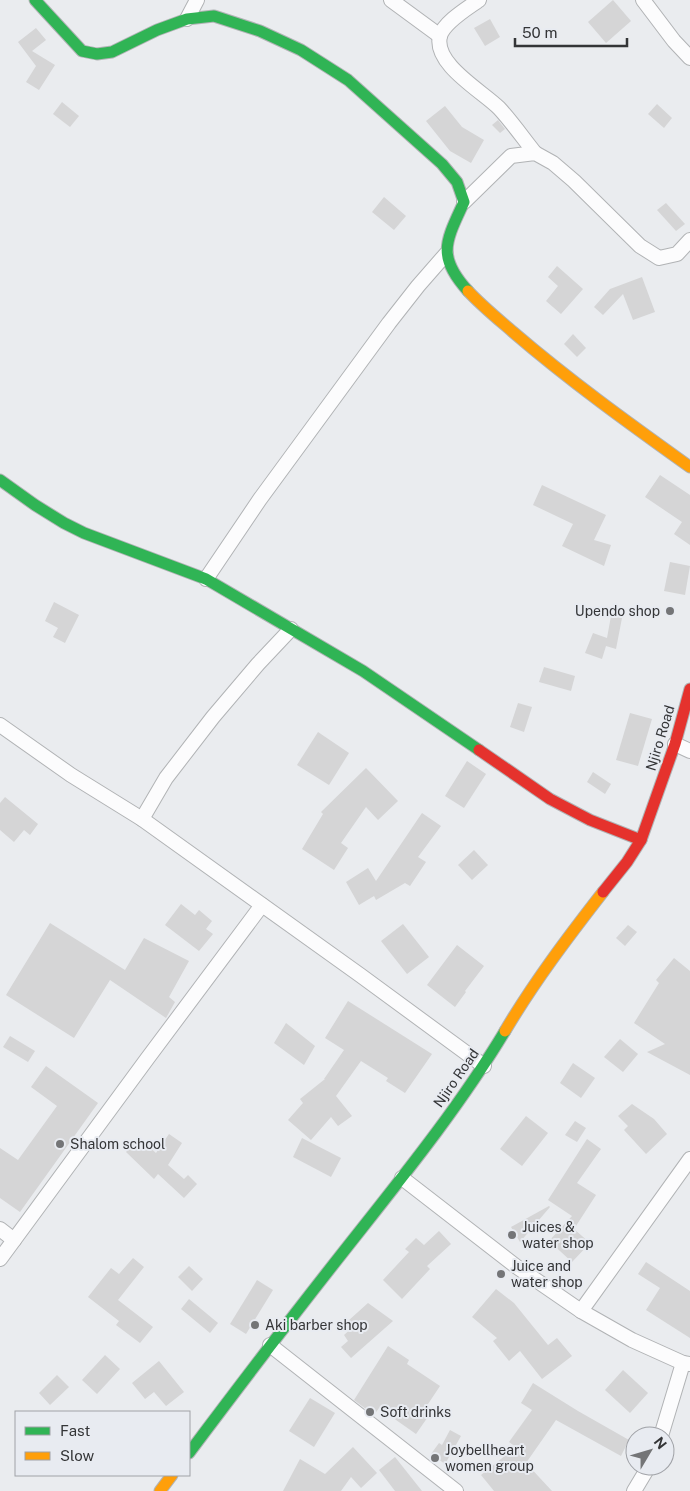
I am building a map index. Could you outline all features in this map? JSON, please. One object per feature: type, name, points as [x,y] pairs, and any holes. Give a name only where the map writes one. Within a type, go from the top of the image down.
[{"type":"street","points":[[35,0],[82,51],[97,54],[112,52],[157,30],[187,19],[214,16],[260,31],[300,50],[348,80],[442,164],[457,182],[464,202]]},
{"type":"street","points":[[187,19],[197,0]]},
{"type":"street","points":[[391,0],[440,36]]},
{"type":"street","points":[[479,0],[446,26],[440,36],[440,46],[452,68],[499,108],[535,153],[553,163],[574,181],[640,246],[659,258],[677,254],[690,240]]},
{"type":"street","points":[[643,0],[674,41],[690,58]]},
{"type":"street","points":[[535,153],[511,156],[464,202],[447,245],[447,262],[468,292],[492,315],[564,375],[690,467]]},
{"type":"street","points":[[206,580],[260,499],[389,323],[446,254]]},
{"type":"street","points":[[0,480],[35,505],[84,533],[206,580],[363,671],[550,799],[590,820],[640,840]]},
{"type":"street","points":[[142,819],[166,778],[258,664],[291,629]]},
{"type":"street","name":"Njiro Road","points":[[190,1452],[270,1345],[402,1178],[484,1066],[523,1001],[573,931],[627,862],[640,840],[675,744],[690,689]]},
{"type":"street","points":[[0,725],[71,775],[142,819],[484,1066]]},
{"type":"street","points":[[675,744],[690,751]]},
{"type":"street","points":[[0,1259],[262,905]]},
{"type":"street","points":[[581,1311],[690,1158]]},
{"type":"street","points":[[402,1178],[517,1266],[581,1311],[632,1340],[687,1363],[665,1426]]},
{"type":"street","points":[[0,1229],[14,1240]]},
{"type":"street","points":[[270,1345],[447,1488]]},
{"type":"street","points":[[160,1491],[171,1476]]},
{"type":"street","points":[[634,1491],[643,1476]]},
{"type":"building","points":[[613,0],[631,21],[606,43],[588,22]]},
{"type":"building","points":[[490,19],[500,37],[485,46],[474,28]]},
{"type":"building","points":[[36,28],[46,40],[32,51],[55,65],[39,90],[26,82],[36,66],[18,42]]},
{"type":"building","points":[[62,102],[79,116],[70,127],[53,114]]},
{"type":"building","points":[[657,104],[672,118],[664,128],[648,114]]},
{"type":"building","points":[[445,106],[462,127],[484,140],[471,163],[450,151],[426,121]]},
{"type":"building","points":[[498,120],[505,129],[500,133],[492,125]]},
{"type":"building","points":[[384,197],[406,216],[394,230],[372,212]]},
{"type":"building","points":[[666,203],[685,224],[676,231],[657,210]]},
{"type":"building","points":[[557,266],[583,289],[561,314],[546,301],[558,286],[548,277]]},
{"type":"building","points":[[642,277],[655,312],[633,320],[623,294],[603,315],[594,307],[610,289]]},
{"type":"building","points":[[573,334],[586,348],[577,357],[564,344]]},
{"type":"building","points":[[660,475],[690,495],[690,545],[674,534],[682,522],[645,497]]},
{"type":"building","points":[[542,485],[606,515],[594,540],[611,545],[604,566],[562,546],[573,524],[533,505]]},
{"type":"building","points":[[670,562],[690,566],[685,595],[664,591]]},
{"type":"building","points":[[54,602],[79,615],[65,643],[53,637],[58,628],[45,621]]},
{"type":"building","points":[[611,616],[622,618],[616,649],[606,646],[602,659],[585,653],[593,633],[607,638]]},
{"type":"building","points":[[544,667],[575,676],[571,691],[539,682]]},
{"type":"building","points":[[518,703],[532,707],[524,732],[510,727]]},
{"type":"building","points":[[630,713],[652,719],[638,766],[616,760]]},
{"type":"building","points":[[318,732],[349,753],[329,785],[297,765]]},
{"type":"building","points":[[467,761],[486,774],[464,808],[445,796]]},
{"type":"building","points":[[366,768],[398,801],[378,820],[366,807],[341,843],[348,848],[334,870],[302,849],[323,814],[321,812]]},
{"type":"building","points":[[593,772],[611,784],[605,794],[587,782]]},
{"type":"building","points":[[5,797],[38,824],[30,835],[24,830],[14,842],[0,830],[0,803]]},
{"type":"building","points":[[422,813],[441,826],[418,857],[426,862],[410,886],[405,883],[376,900],[374,896],[359,905],[346,882],[368,868],[376,881]]},
{"type":"building","points":[[474,850],[488,865],[472,880],[458,865]]},
{"type":"building","points":[[181,904],[195,915],[199,910],[212,921],[206,929],[213,934],[199,951],[165,925]]},
{"type":"building","points":[[50,923],[125,970],[144,938],[189,961],[169,997],[175,1002],[166,1018],[110,980],[74,1038],[6,995]]},
{"type":"building","points":[[403,924],[429,957],[407,974],[381,941]]},
{"type":"building","points":[[628,925],[637,932],[625,946],[616,938]]},
{"type":"building","points":[[457,945],[484,966],[455,1007],[427,985]]},
{"type":"building","points":[[674,958],[690,971],[690,1075],[647,1052],[665,1044],[634,1023],[659,983],[656,980]]},
{"type":"building","points":[[348,1001],[432,1054],[405,1093],[386,1081],[388,1078],[361,1061],[336,1096],[352,1116],[338,1126],[331,1117],[311,1140],[288,1120],[303,1103],[300,1099],[325,1079],[344,1050],[325,1038]]},
{"type":"building","points":[[286,1023],[315,1046],[304,1065],[274,1043]]},
{"type":"building","points":[[10,1036],[35,1051],[28,1062],[3,1047]]},
{"type":"building","points":[[620,1039],[638,1054],[623,1072],[604,1057]]},
{"type":"building","points":[[573,1063],[595,1078],[581,1098],[560,1083]]},
{"type":"building","points":[[46,1066],[98,1103],[20,1212],[0,1198],[0,1148],[18,1160],[57,1106],[31,1087]]},
{"type":"building","points":[[632,1104],[654,1119],[667,1134],[646,1154],[624,1130],[628,1126],[618,1116]]},
{"type":"building","points":[[526,1116],[548,1133],[522,1166],[500,1149]]},
{"type":"building","points":[[575,1121],[586,1128],[577,1142],[565,1135]]},
{"type":"building","points":[[169,1134],[182,1143],[168,1165],[184,1179],[188,1175],[197,1184],[184,1198],[158,1174],[154,1179],[126,1152],[139,1138],[156,1153]]},
{"type":"building","points":[[302,1138],[341,1158],[331,1177],[293,1157]]},
{"type":"building","points":[[587,1139],[601,1149],[577,1183],[596,1195],[574,1229],[590,1243],[572,1262],[549,1241],[572,1216],[548,1200]]},
{"type":"building","points":[[550,1207],[520,1242],[511,1227]]},
{"type":"building","points":[[439,1231],[451,1244],[427,1266],[430,1269],[402,1299],[383,1280],[409,1252],[405,1249],[416,1238],[424,1245]]},
{"type":"building","points":[[133,1258],[144,1267],[118,1300],[153,1327],[140,1343],[116,1325],[119,1321],[88,1297],[111,1268],[119,1274]]},
{"type":"building","points":[[646,1262],[690,1291],[690,1338],[646,1310],[660,1288],[638,1274]]},
{"type":"building","points":[[189,1266],[203,1279],[192,1291],[178,1277]]},
{"type":"building","points":[[257,1280],[273,1290],[246,1334],[230,1324]]},
{"type":"building","points":[[496,1289],[514,1303],[548,1345],[557,1338],[572,1356],[542,1379],[520,1351],[509,1361],[493,1341],[497,1338],[472,1317]]},
{"type":"building","points":[[189,1299],[218,1323],[210,1333],[181,1309]]},
{"type":"building","points":[[368,1303],[393,1321],[351,1358],[341,1347],[348,1341],[344,1335],[353,1327],[348,1321]]},
{"type":"building","points":[[388,1346],[409,1360],[407,1364],[440,1386],[426,1407],[432,1411],[416,1434],[379,1408],[374,1415],[354,1400]]},
{"type":"building","points":[[105,1355],[120,1369],[97,1394],[82,1380]]},
{"type":"building","points":[[159,1361],[184,1392],[166,1406],[154,1392],[145,1399],[132,1383]]},
{"type":"building","points":[[623,1370],[648,1393],[630,1413],[605,1390]]},
{"type":"building","points":[[57,1375],[69,1387],[50,1405],[39,1393]]},
{"type":"building","points":[[533,1383],[625,1438],[625,1448],[621,1456],[556,1420],[526,1463],[552,1491],[494,1491],[481,1475],[516,1447],[509,1442],[532,1410],[521,1403]]},
{"type":"building","points":[[310,1398],[335,1413],[314,1447],[289,1431]]},
{"type":"building","points":[[450,1430],[461,1436],[445,1464],[431,1454],[439,1443],[442,1445]]},
{"type":"building","points":[[353,1447],[377,1473],[361,1488],[351,1477],[341,1491],[283,1491],[300,1459],[325,1474]]},
{"type":"building","points":[[395,1457],[422,1491],[395,1491],[379,1470]]},
{"type":"traffic: fast","points":[[35,0],[82,51],[97,54],[112,52],[157,30],[187,19],[214,16],[260,31],[301,50],[348,80],[442,164],[457,182],[464,202],[449,238],[448,258],[451,268],[468,291]]},
{"type":"traffic: fast","points":[[0,480],[35,505],[84,533],[206,579],[363,671],[479,750]]},
{"type":"traffic: fast","points":[[190,1452],[285,1326],[428,1144],[468,1088],[505,1031]]},
{"type":"traffic: slow","points":[[468,291],[556,368],[690,467]]},
{"type":"traffic: slow","points":[[505,1031],[552,960],[603,892]]},
{"type":"traffic: slow","points":[[160,1491],[171,1476]]},
{"type":"traffic: jam","points":[[603,892],[627,862],[641,840],[675,744],[690,689]]},
{"type":"traffic: jam","points":[[479,750],[550,799],[590,820],[641,840]]},
{"type":"place","name":"Upendo shop","points":[[670,611]]},
{"type":"place","name":"Shalom school","points":[[60,1144]]},
{"type":"place","name":"Juices & water shop","points":[[512,1235]]},
{"type":"place","name":"Juice and water shop","points":[[501,1274]]},
{"type":"place","name":"Aki barber shop","points":[[255,1325]]},
{"type":"place","name":"Soft drinks","points":[[370,1412]]},
{"type":"place","name":"Joybellheart women group","points":[[435,1458]]}]
